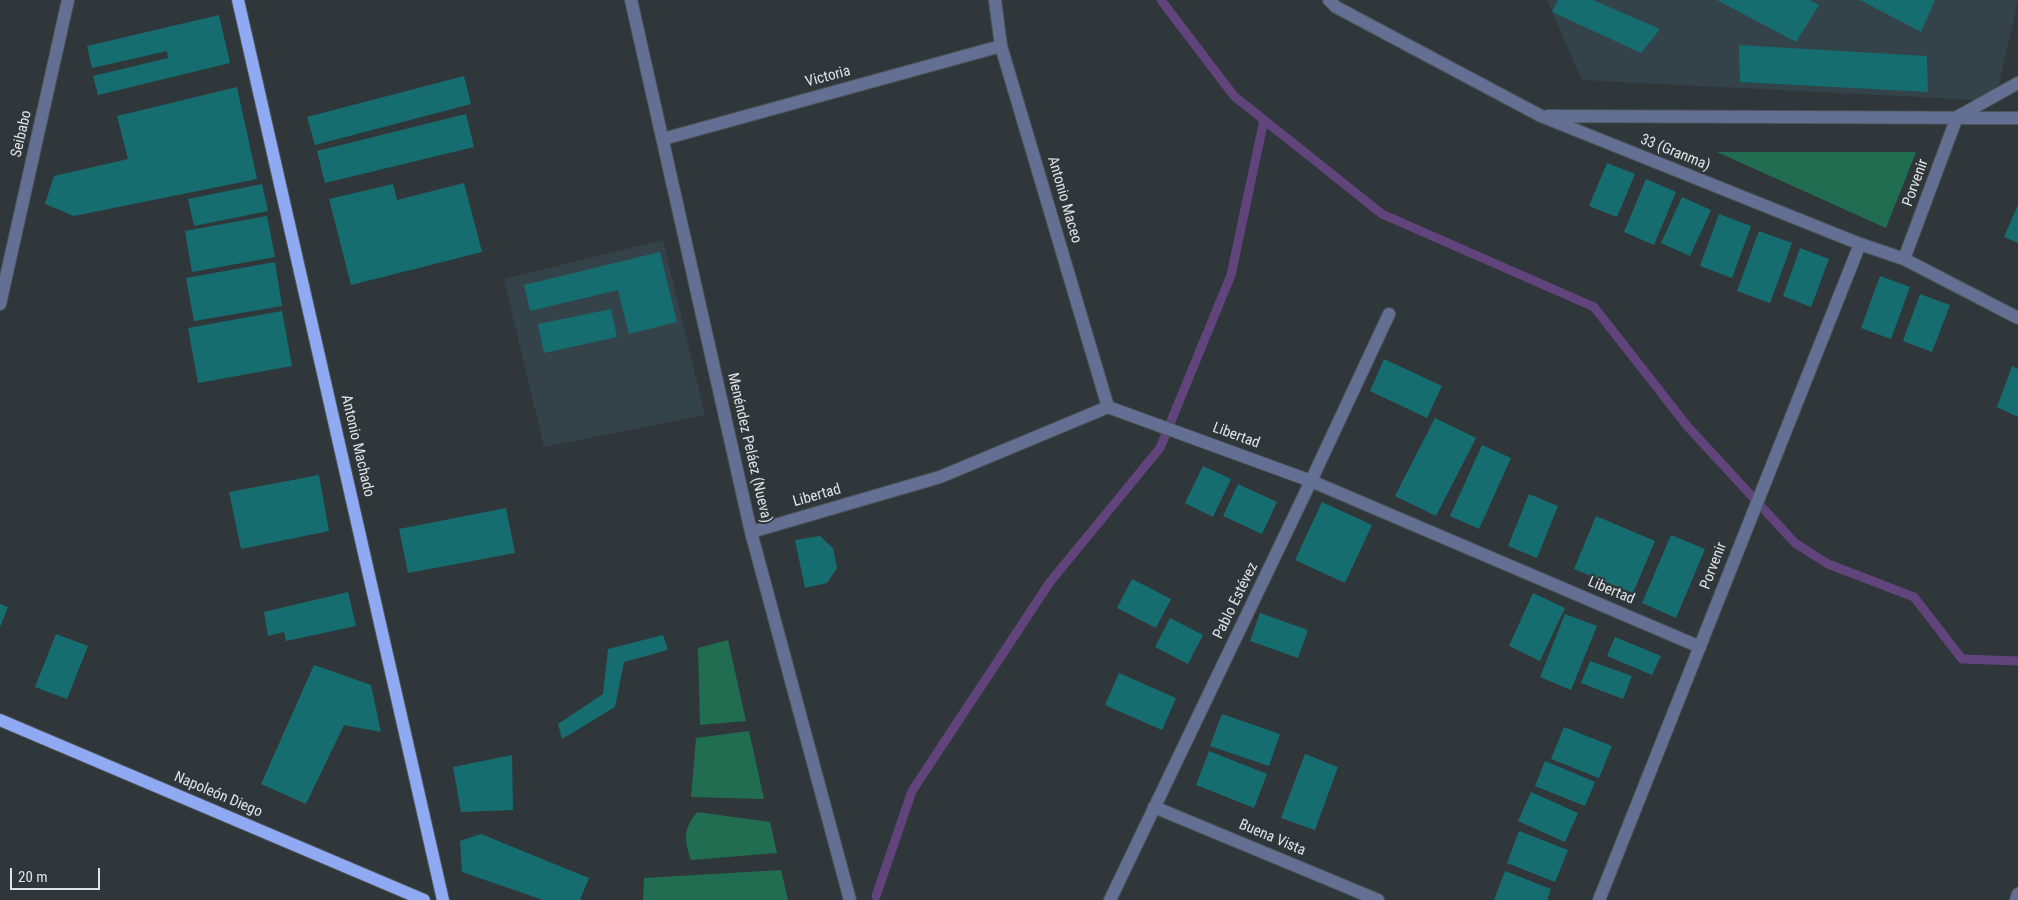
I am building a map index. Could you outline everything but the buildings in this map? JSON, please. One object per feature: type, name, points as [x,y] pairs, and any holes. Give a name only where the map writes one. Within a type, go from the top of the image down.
[{"type":"main road","name":"Antonio Machado","points":[[238,0],[443,900]]},
{"type":"main road","name":"Napoleón Diego","points":[[0,720],[424,900]]},
{"type":"street","name":"Seibabo","points":[[0,304],[68,0]]},
{"type":"street","name":"Menéndez Peláez (Nueva)","points":[[631,0],[751,532],[850,900]]},
{"type":"street","name":"Antonio Maceo","points":[[995,0],[1001,46],[1108,407]]},
{"type":"street","name":"33 (Granma)","points":[[1329,0],[1336,7],[1541,116],[1860,244],[1904,259],[2018,318]]},
{"type":"street","name":"Victoria","points":[[663,139],[1001,46]]},
{"type":"street","points":[[1958,117],[2018,83]]},
{"type":"street","points":[[1541,116],[2018,118]]},
{"type":"street","name":"Porvenir","points":[[1904,259],[1958,117]]},
{"type":"street","name":"Porvenir","points":[[1599,900],[1860,244]]},
{"type":"street","name":"Pablo Estévez","points":[[1110,900],[1389,314]]},
{"type":"street","name":"Libertad","points":[[751,532],[940,477],[1108,407],[1311,481],[1700,647]]},
{"type":"street","name":"Buena Vista","points":[[1154,807],[1378,900]]},
{"type":"street","points":[[2016,900],[2018,894]]},
{"type":"shaded area","points":[[1547,0],[2018,1],[1995,101],[1582,80]]},
{"type":"shaded area","points":[[663,240],[705,415],[544,447],[504,279]]},
{"type":"green space","points":[[1717,152],[1916,152],[1886,228]]},
{"type":"green space","points":[[728,640],[746,721],[700,725],[698,648]]},
{"type":"green space","points":[[749,731],[764,799],[691,797],[696,738]]},
{"type":"green space","points":[[697,812],[770,822],[777,853],[691,860],[686,835],[689,824]]},
{"type":"green space","points":[[781,870],[788,900],[643,900],[644,878]]},
{"type":"waterway","points":[[1161,0],[1234,96],[1382,214],[1594,307],[1688,427],[1795,543],[1828,564],[1914,597],[1962,659],[2018,661]]},
{"type":"waterway","points":[[876,896],[912,791],[1050,582],[1160,448],[1231,275],[1264,120]]}]
